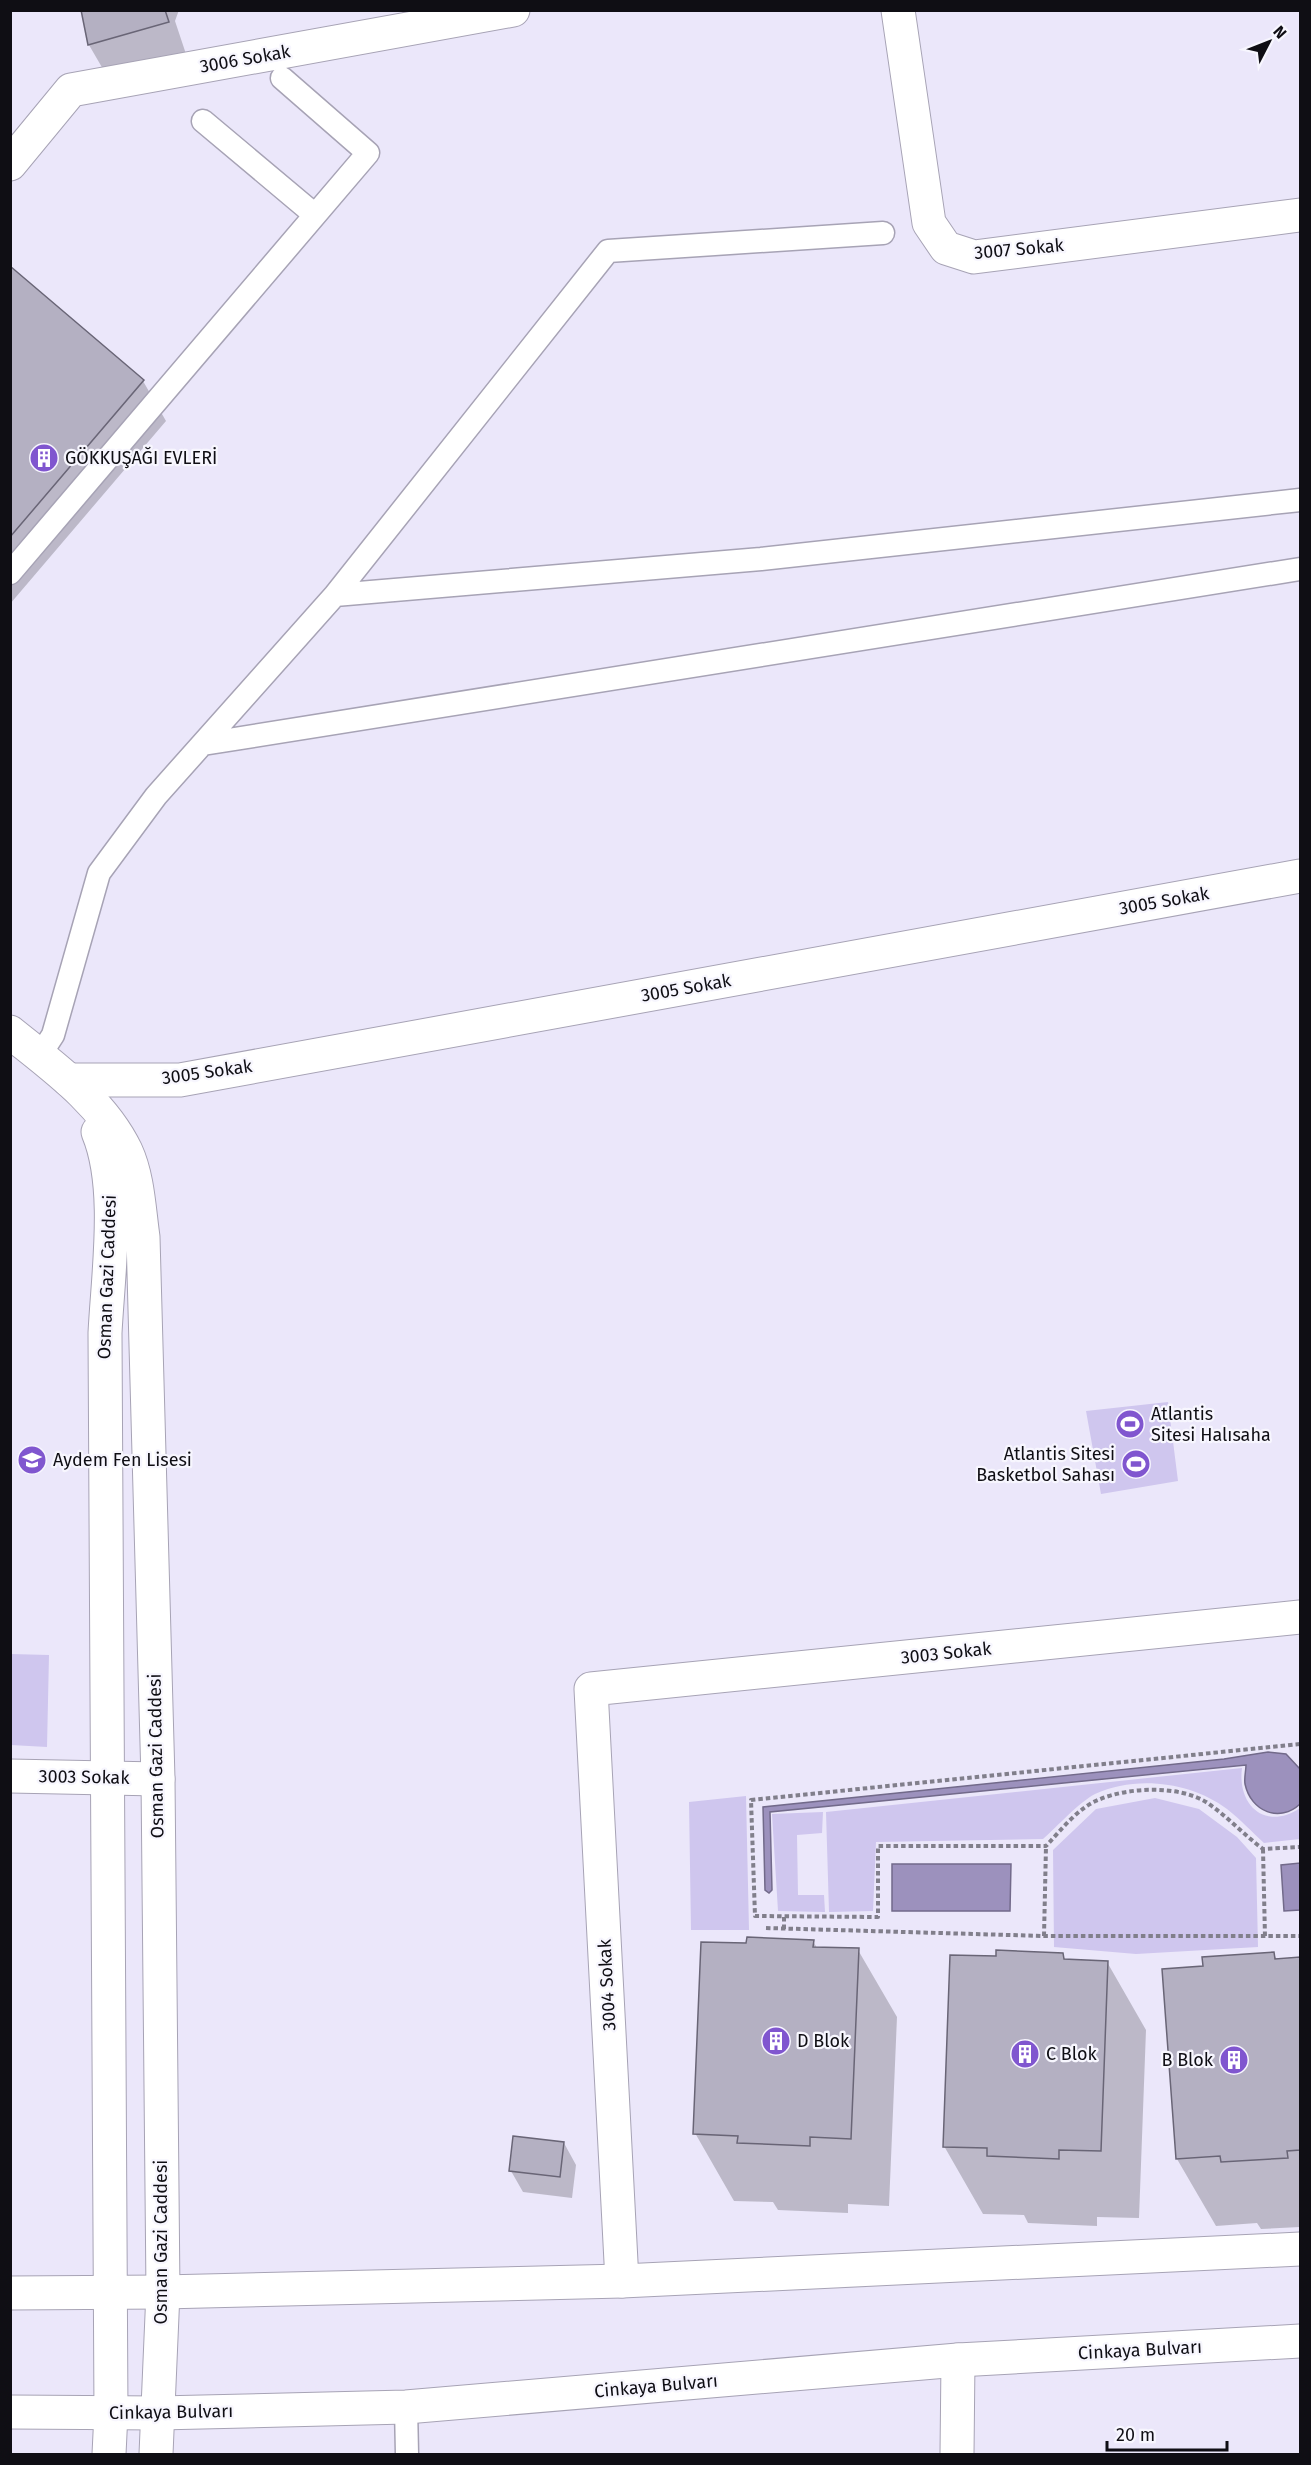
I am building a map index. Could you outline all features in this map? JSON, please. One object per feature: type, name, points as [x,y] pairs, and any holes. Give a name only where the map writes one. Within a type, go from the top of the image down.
[{"type":"street","name":"3006 Sokak","points":[[10,164],[71,90],[513,10]]},
{"type":"street","name":"3007 Sokak","points":[[898,10],[929,223],[946,248],[974,257],[1300,215]]},
{"type":"street","name":"3005 Sokak","points":[[69,1080],[180,1080],[1300,876]]},
{"type":"street","name":"Osman Gazi Caddesi","points":[[10,1032],[69,1080],[102,1114],[126,1151],[137,1186],[141,1216],[158,1779],[162,2292],[156,2454]]},
{"type":"street","name":"Osman Gazi Caddesi","points":[[69,1080],[92,1119],[105,1149],[110,1181],[110,1246],[105,1333],[111,2413],[109,2454]]},
{"type":"street","name":"3003 Sokak","points":[[591,1689],[1300,1617]]},
{"type":"street","name":"3004 Sokak","points":[[591,1689],[622,2281]]},
{"type":"street","name":"3003 Sokak","points":[[10,1776],[158,1779]]},
{"type":"street","points":[[10,2293],[162,2292],[622,2281],[1300,2249]]},
{"type":"street","name":"Cinkaya Bulvarı","points":[[10,2412],[159,2413],[406,2407],[958,2360],[1300,2341]]},
{"type":"street","points":[[957,2454],[958,2360]]},
{"type":"lane","points":[[10,573],[368,153],[282,78]]},
{"type":"lane","points":[[203,121],[315,215]]},
{"type":"lane","points":[[40,1055],[53,1035],[99,873],[156,796],[335,595],[608,251],[883,233]]},
{"type":"lane","points":[[335,595],[761,558],[1300,500]]},
{"type":"lane","points":[[203,744],[1300,569]]},
{"type":"lane","points":[[406,2407],[407,2454]]},
{"type":"path","points":[[1046,1846],[878,1846],[878,1917],[755,1916],[751,1800],[1300,1744]]},
{"type":"path","points":[[1044,1936],[1046,1846],[1071,1820],[1097,1800],[1125,1792],[1155,1789],[1203,1801],[1230,1819],[1263,1850],[1265,1937]]},
{"type":"path","points":[[1263,1850],[1300,1847]]},
{"type":"path","points":[[784,1916],[784,1929]]},
{"type":"path","points":[[766,1928],[1044,1936],[1300,1936]]},
{"type":"shaded area","points":[[1168,1402],[1178,1481],[1101,1494],[1086,1411]]},
{"type":"shaded area","points":[[11,1654],[49,1655],[47,1747],[11,1745]]},
{"type":"shaded area","points":[[1268,1752],[1286,1754],[1300,1769],[1300,1804],[1284,1813],[1267,1812],[1253,1802],[1245,1784],[1246,1765],[770,1812],[772,1890],[769,1893],[765,1890],[763,1807],[1224,1759]]},
{"type":"shaded area","points":[[1242,1768],[1244,1794],[1256,1811],[1276,1817],[1300,1808],[1300,1839],[1264,1843],[1227,1809],[1197,1793],[1163,1784],[1128,1785],[1111,1788],[1088,1798],[1043,1839],[876,1842],[873,1911],[829,1912],[826,1812]]},
{"type":"shaded area","points":[[746,1796],[749,1930],[691,1930],[689,1802]]},
{"type":"shaded area","points":[[1155,1798],[1199,1809],[1237,1837],[1256,1858],[1258,1947],[1136,1954],[1054,1947],[1053,1850],[1096,1809]]},
{"type":"shaded area","points":[[823,1812],[822,1833],[797,1835],[798,1895],[824,1895],[825,1912],[778,1911],[772,1814]]},
{"type":"shaded area","points":[[1300,1863],[1300,1910],[1284,1911],[1281,1865]]},
{"type":"shaded area","points":[[892,1864],[1011,1864],[1010,1911],[892,1911]]},
{"type":"building","points":[[81,10],[165,10],[169,22],[88,45]]},
{"type":"building","name":"GÖKKUŞAĞI EVLERİ","points":[[10,266],[144,380],[10,537]]},
{"type":"building","name":"D Blok","points":[[747,1937],[814,1940],[813,1947],[859,1948],[851,2139],[810,2137],[810,2146],[737,2143],[738,2136],[693,2134],[701,1942],[746,1943]]},
{"type":"building","name":"C Blok","points":[[996,1950],[1063,1953],[1064,1959],[1108,1961],[1101,2151],[1059,2150],[1059,2159],[987,2156],[987,2148],[943,2147],[950,1955],[996,1956]]},
{"type":"building","name":"B Blok","points":[[1274,1952],[1275,1959],[1300,1957],[1300,2150],[1287,2151],[1288,2158],[1221,2162],[1220,2156],[1176,2159],[1162,1969],[1203,1966],[1202,1957]]},
{"type":"building","points":[[513,2136],[564,2142],[560,2177],[509,2171]]},
{"type":"place","name":"GÖKKUŞAĞI EVLERİ","points":[[44,458]]},
{"type":"place","name":"Atlantis Sitesi Halısaha","points":[[1130,1424]]},
{"type":"place","name":"Aydem Fen Lisesi","points":[[32,1460]]},
{"type":"place","name":"Atlantis Sitesi Basketbol Sahası","points":[[1136,1464]]},
{"type":"place","name":"D Blok","points":[[776,2041]]},
{"type":"place","name":"C Blok","points":[[1025,2054]]},
{"type":"place","name":"B Blok","points":[[1234,2060]]}]
